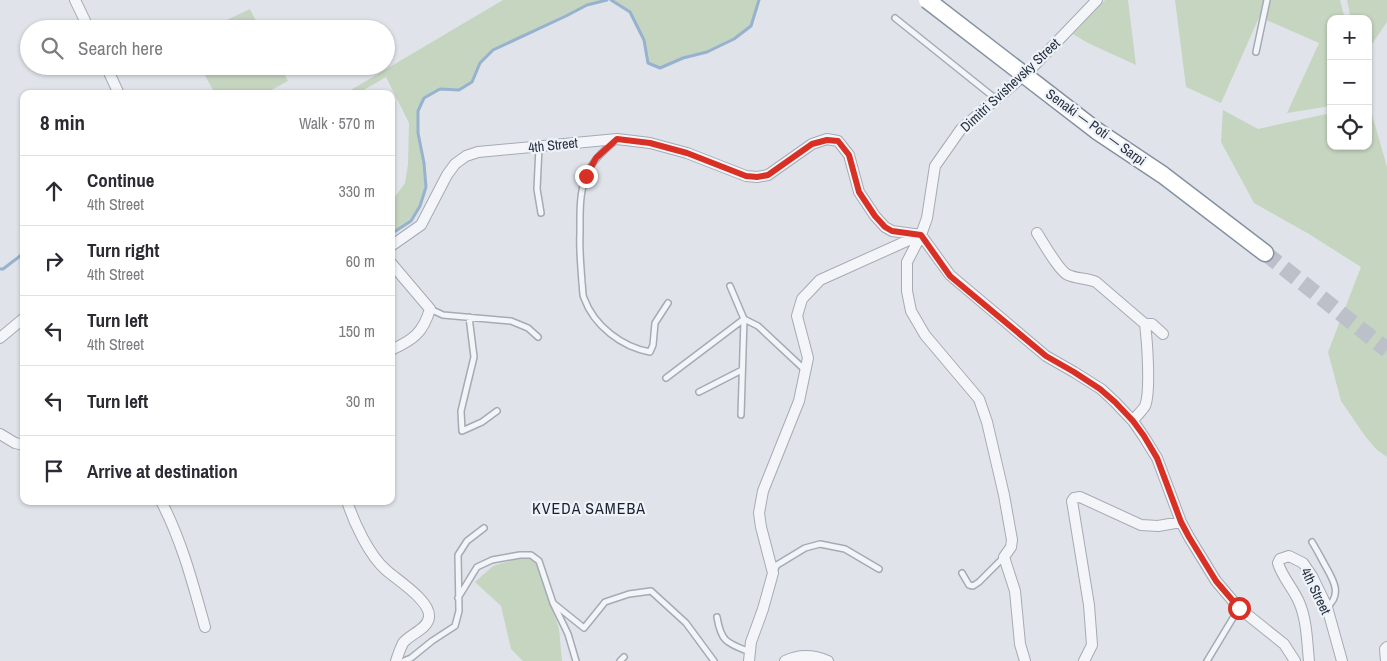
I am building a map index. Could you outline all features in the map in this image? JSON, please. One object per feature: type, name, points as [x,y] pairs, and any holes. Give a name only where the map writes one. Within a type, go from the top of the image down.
[{"type":"highway","name":"Senaki — Poti — Sarpi","points":[[927,0],[1097,131],[1163,175],[1265,253]]},
{"type":"street","points":[[75,0],[85,20]]},
{"type":"street","name":"Dimitri Svishevsky Street","points":[[1004,557],[1011,548],[1012,540],[988,422],[979,400],[926,335],[911,311],[907,291],[907,262],[921,235],[927,218],[935,166],[961,129],[1027,73],[1097,0]]},
{"type":"street","points":[[110,75],[116,90]]},
{"type":"street","name":"4th Street","points":[[395,243],[421,225],[447,175],[455,164],[466,156],[478,152],[617,139],[650,143],[687,153],[746,176],[757,177],[768,175],[812,144],[827,140],[838,141],[849,155],[859,192],[875,216],[885,227],[892,231],[921,235]]},
{"type":"street","points":[[1036,233],[1060,268],[1067,274],[1096,282],[1145,324],[1152,324],[1163,334]]},
{"type":"street","points":[[750,656],[754,631],[763,609],[773,573],[759,512],[763,491],[799,401],[808,358],[797,316],[802,299],[820,280],[921,235],[950,276],[1046,356],[1100,389],[1133,421],[1157,458],[1181,522],[1216,581],[1239,608],[1284,644],[1295,661]]},
{"type":"street","points":[[395,269],[430,309],[426,322],[419,333],[406,343],[395,348]]},
{"type":"street","points":[[0,338],[20,321]]},
{"type":"street","points":[[1133,421],[1145,405],[1147,395],[1147,340],[1145,324]]},
{"type":"street","points":[[0,434],[20,444]]},
{"type":"street","points":[[1084,661],[1092,645],[1088,595],[1072,501],[1074,498],[1080,497],[1141,525],[1158,526],[1181,522]]},
{"type":"street","points":[[163,505],[172,523],[190,571],[205,627]]},
{"type":"street","points":[[348,505],[353,520],[375,557],[384,569],[418,597],[427,607],[430,615],[427,623],[404,643],[396,661]]},
{"type":"street","name":"4th Street","points":[[1309,661],[1304,621],[1299,603],[1281,573],[1278,563],[1280,559],[1289,556],[1302,563],[1312,576],[1327,607],[1342,661]]},
{"type":"street","points":[[1004,557],[1015,590],[1020,644],[1025,661]]},
{"type":"street","points":[[1386,661],[1385,649],[1387,646]]},
{"type":"street","points":[[785,661],[807,656],[828,661]]},
{"type":"lane","points":[[1256,52],[1267,0]]},
{"type":"lane","points":[[895,18],[996,99]]},
{"type":"lane","points":[[617,139],[596,158],[586,176],[580,206],[579,252],[583,298],[595,318],[606,330],[628,345],[650,352],[653,345],[655,323],[668,303]]},
{"type":"lane","points":[[539,146],[537,189],[541,213]]},
{"type":"lane","points":[[730,286],[744,319],[741,416]]},
{"type":"lane","points":[[430,309],[443,314],[511,321],[528,328],[538,337]]},
{"type":"lane","points":[[470,317],[474,357],[461,411],[462,431],[482,422],[497,411]]},
{"type":"lane","points":[[744,319],[758,326],[805,370]]},
{"type":"lane","points":[[666,378],[744,319]]},
{"type":"lane","points":[[700,392],[742,370]]},
{"type":"lane","points":[[404,661],[455,626],[459,612],[458,555],[467,541],[484,528]]},
{"type":"lane","points":[[1312,542],[1335,583],[1336,592],[1332,603],[1327,607]]},
{"type":"lane","points":[[773,573],[777,565],[805,548],[820,544],[845,548],[879,569]]},
{"type":"lane","points":[[458,598],[478,567],[492,560],[531,555],[539,561],[553,603],[568,634],[576,661]]},
{"type":"lane","points":[[962,573],[969,585],[973,586],[1004,557]]},
{"type":"lane","points":[[553,603],[584,628],[605,602],[629,594],[651,591],[686,623],[714,661]]},
{"type":"lane","points":[[1207,661],[1239,608]]},
{"type":"lane","points":[[717,617],[719,632],[730,644],[750,656]]},
{"type":"green space","points":[[503,0],[607,0],[587,5],[493,50],[480,63],[472,82],[459,90],[440,89],[424,98],[418,111],[418,133],[424,163],[426,187],[420,206],[411,221],[395,231],[395,197],[405,183],[408,164],[409,123],[395,95],[395,90],[392,90],[386,77],[364,90],[351,90],[376,75],[395,75],[395,64]]},
{"type":"green space","points":[[611,0],[759,0],[751,26],[734,39],[707,52],[683,58],[660,68],[648,63],[644,40],[630,12]]},
{"type":"green space","points":[[1105,0],[1128,0],[1136,65],[1073,34]]},
{"type":"green space","points":[[1175,0],[1340,0],[1344,15],[1327,15],[1327,107],[1287,113],[1319,43],[1264,19],[1261,13],[1221,103],[1186,87]]},
{"type":"green space","points":[[1347,0],[1387,0],[1387,22],[1372,44],[1372,15],[1350,15]]},
{"type":"green space","points":[[250,9],[256,20],[227,20]]},
{"type":"green space","points":[[205,75],[285,75],[288,81],[271,90],[213,90]]},
{"type":"green space","points":[[1223,110],[1258,129],[1327,114],[1327,150],[1372,150],[1372,114],[1387,167],[1387,457],[1376,449],[1365,436],[1341,401],[1328,352],[1361,267],[1309,234],[1254,203],[1221,142]]},
{"type":"green space","points":[[525,556],[538,561],[559,629],[562,661],[523,661],[511,649],[501,606],[475,582],[493,566]]},
{"type":"waterway","points":[[395,231],[411,221],[420,206],[426,187],[424,163],[418,133],[418,111],[424,98],[440,89],[459,90],[472,82],[480,63],[493,50],[587,5],[607,0]]},
{"type":"waterway","points":[[611,0],[630,12],[644,40],[648,63],[660,68],[683,58],[707,52],[734,39],[751,26],[759,0]]},
{"type":"waterway","points":[[0,269],[3,269],[20,256]]},
{"type":"tunnel","points":[[1265,253],[1387,350]]},
{"type":"district","name":"KVEDA SAMEBA","points":[[589,508]]},
{"type":"route","points":[[586,176],[596,158],[617,139],[650,143],[687,153],[746,176],[757,177],[768,175],[812,144],[827,140],[838,141],[849,155],[859,192],[885,227],[892,231],[921,235],[950,276],[1046,356],[1100,389],[1133,421],[1157,458],[1181,522],[1189,537],[1216,581],[1239,608]]}]
